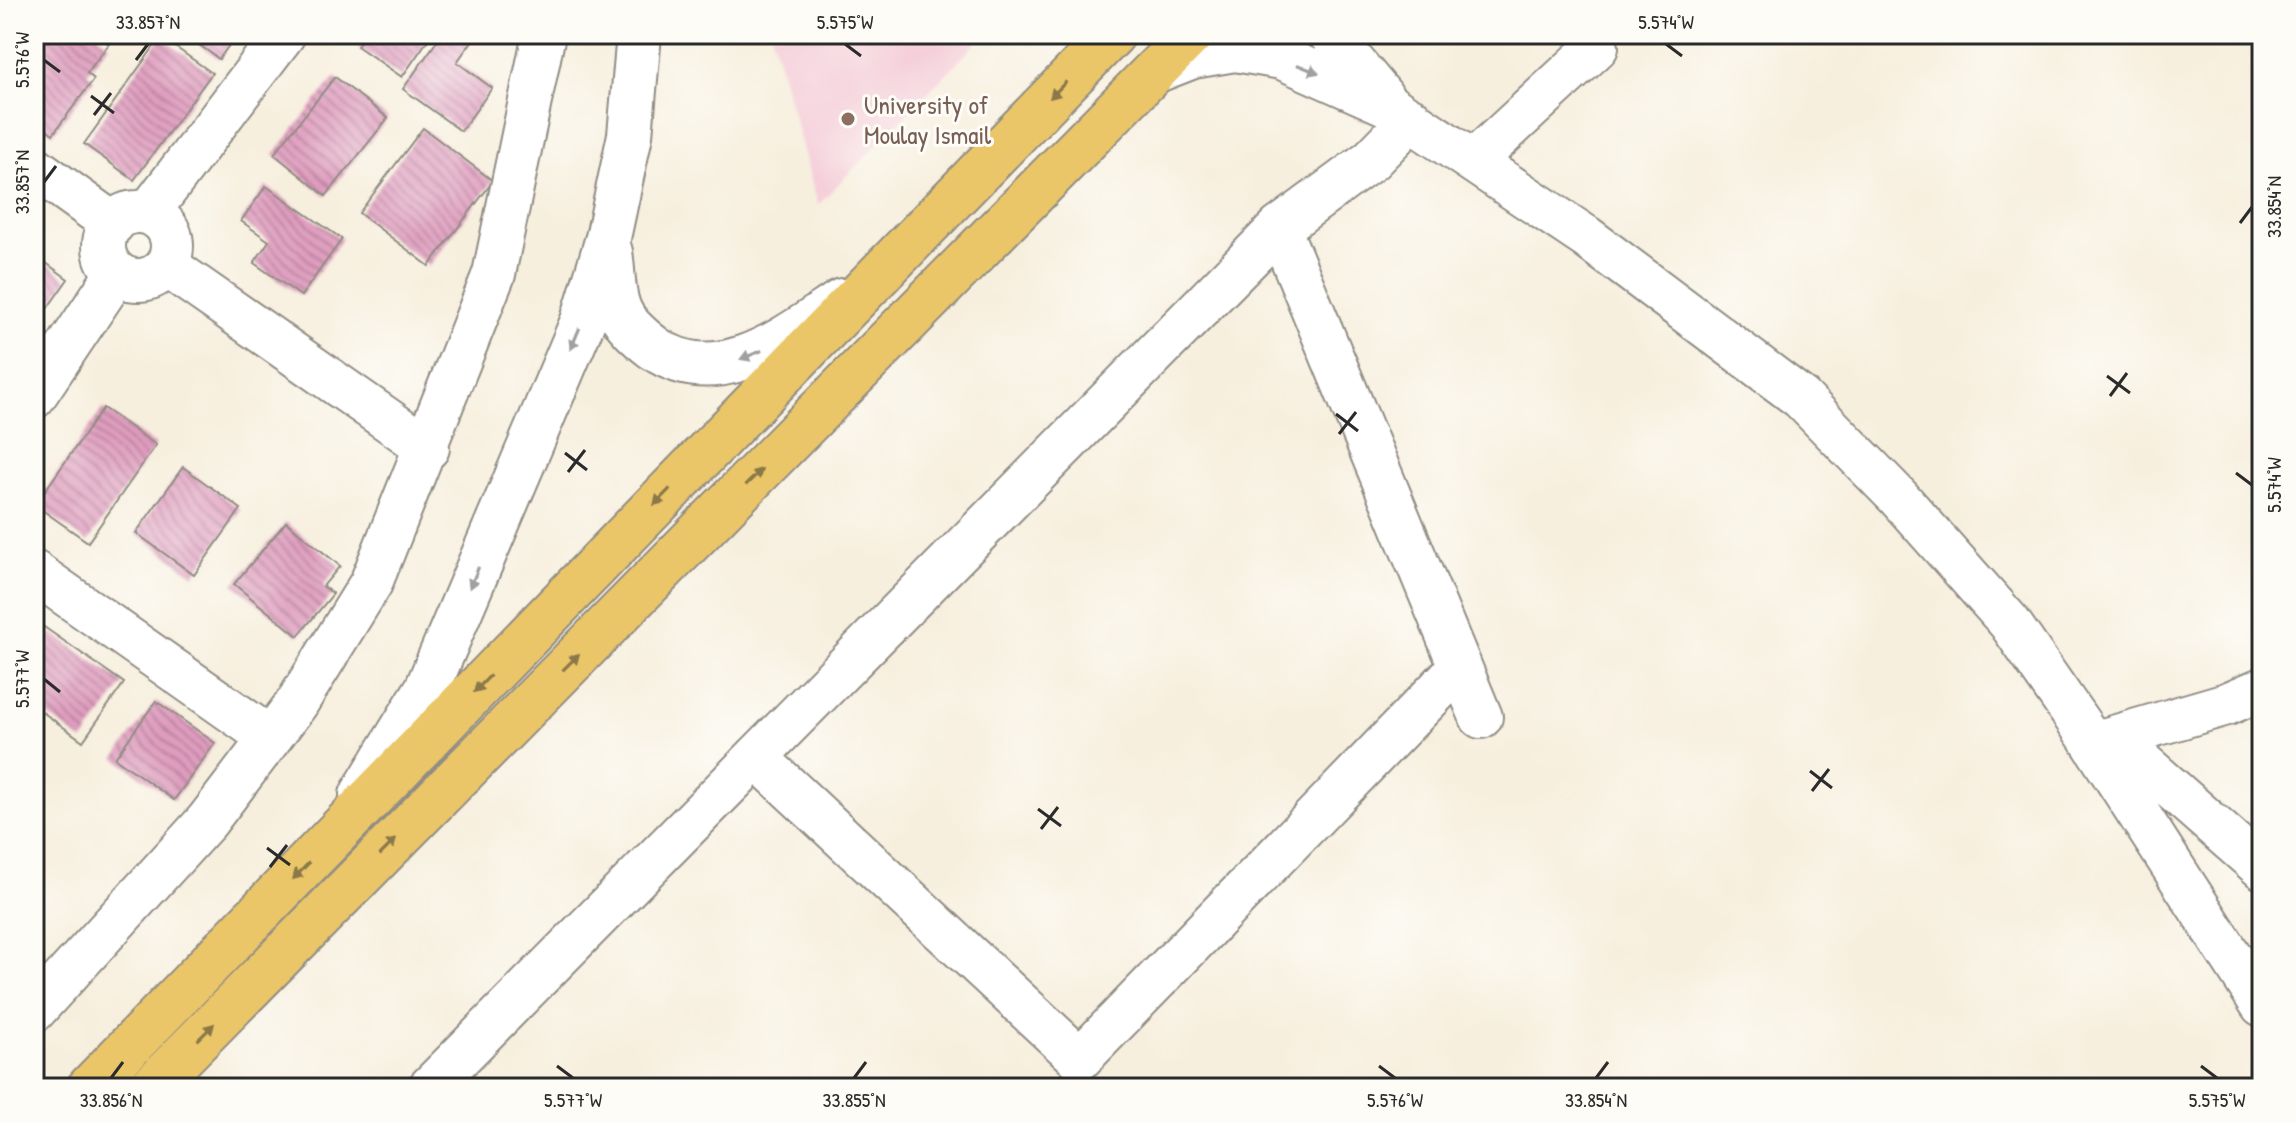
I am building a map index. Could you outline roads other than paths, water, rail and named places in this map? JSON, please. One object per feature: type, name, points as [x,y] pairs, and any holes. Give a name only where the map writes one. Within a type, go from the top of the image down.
[{"type":"highway","points":[[89,1088],[1113,34]]},
{"type":"highway","points":[[151,1088],[1191,34]]},
{"type":"street","points":[[34,167],[131,218],[159,219],[172,241],[166,265],[149,279],[138,281],[117,273],[105,255],[107,233],[131,218],[284,34]]},
{"type":"street","points":[[34,1011],[207,821],[297,703],[371,583],[428,448],[494,274],[544,34]]},
{"type":"street","points":[[340,831],[427,689],[583,321],[608,238],[630,135],[639,34]]},
{"type":"street","points":[[1330,34],[1401,112]]},
{"type":"street","points":[[1475,160],[1597,47]]},
{"type":"street","points":[[1152,73],[1193,57],[1235,50],[1282,58],[1401,112],[1475,160],[1706,324],[1801,398],[1899,498],[2009,622],[2103,740],[2262,1005]]},
{"type":"street","points":[[429,1088],[1279,228],[1371,160],[1401,112]]},
{"type":"street","points":[[1279,228],[1481,717]]},
{"type":"street","points":[[608,238],[618,309],[640,337],[663,354],[697,365],[729,364],[769,348],[866,286]]},
{"type":"street","points":[[166,265],[428,448]]},
{"type":"street","points":[[34,397],[117,273]]},
{"type":"street","points":[[34,572],[270,738]]},
{"type":"street","points":[[756,757],[1080,1059],[1460,667]]},
{"type":"street","points":[[2103,740],[2227,704],[2262,689]]},
{"type":"street","points":[[2103,740],[2262,868]]},
{"type":"place","name":"University of Moulay Ismail","points":[[848,119]]}]
